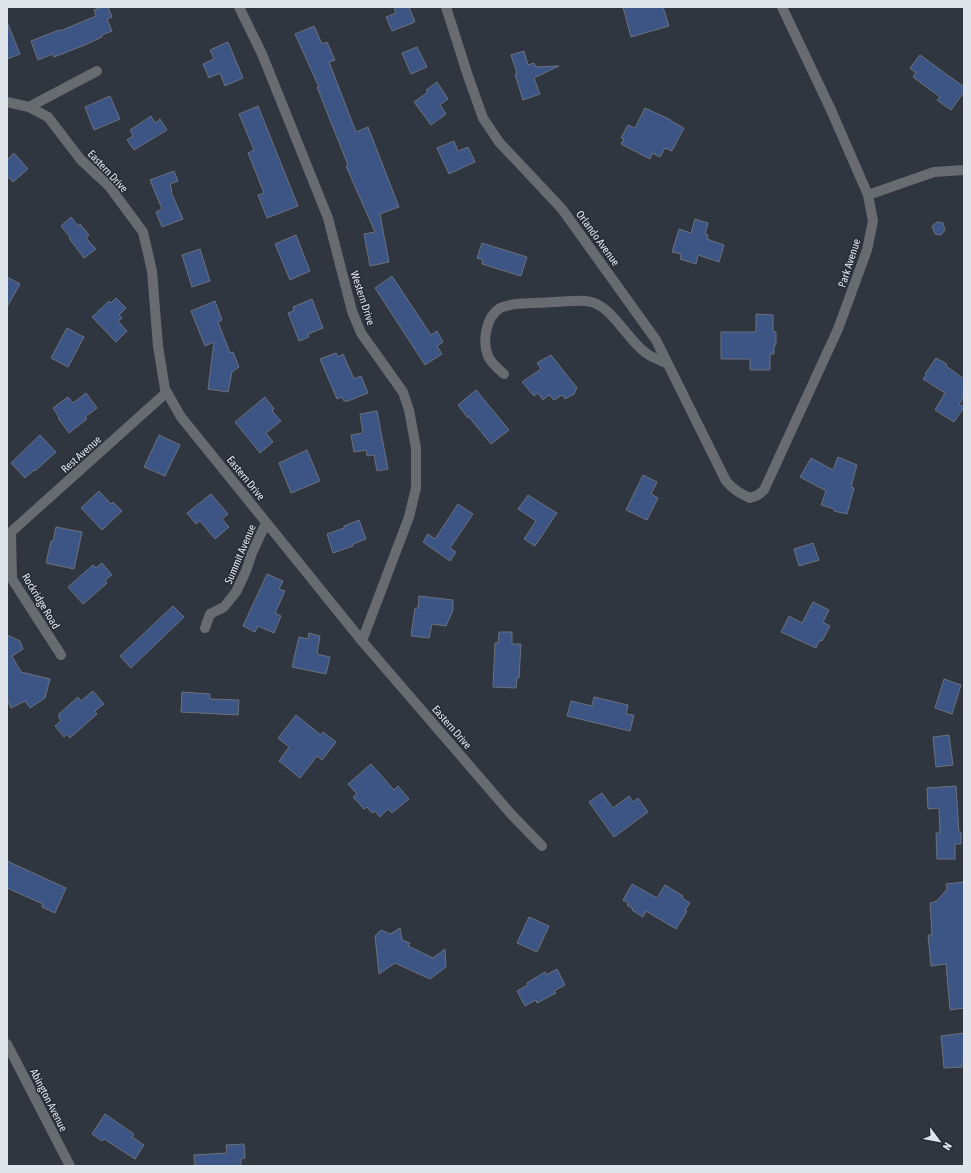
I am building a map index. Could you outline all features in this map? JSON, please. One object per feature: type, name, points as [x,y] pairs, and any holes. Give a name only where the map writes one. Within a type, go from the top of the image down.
[{"type":"street","name":"Western Drive","points":[[239,7],[262,54],[328,218],[352,311],[361,333],[403,392],[409,410],[416,448],[416,488],[409,517],[362,640]]},
{"type":"street","name":"Orlando Avenue","points":[[446,7],[483,118],[499,142],[562,209],[656,340],[726,481],[732,488]]},
{"type":"street","name":"Park Avenue","points":[[732,488],[750,498],[758,495],[764,490],[838,329],[867,250],[873,220],[868,194],[831,110],[782,7]]},
{"type":"street","points":[[29,107],[97,71]]},
{"type":"street","name":"Eastern Drive","points":[[7,102],[29,107],[48,117],[81,160],[109,186],[143,232],[152,271],[158,346],[165,388],[181,417],[362,640],[511,814],[542,846]]},
{"type":"street","points":[[868,194],[934,172],[964,170]]},
{"type":"street","points":[[504,374],[494,365],[488,356],[486,335],[489,323],[494,314],[501,308],[513,304],[579,301],[592,302],[602,308],[617,321],[646,353],[668,364]]},
{"type":"street","name":"Rest Avenue","points":[[9,531],[167,392]]},
{"type":"street","name":"Summit Avenue","points":[[205,628],[210,614],[224,607],[236,592],[266,523]]},
{"type":"street","name":"Rockridge Road","points":[[9,531],[12,579],[61,655]]},
{"type":"street","name":"Abington Avenue","points":[[7,1044],[70,1166]]},
{"type":"building","points":[[102,7],[108,7],[112,17],[107,19],[112,31],[85,45],[54,57],[53,54],[38,60],[31,41],[96,16],[94,10]]},
{"type":"building","points":[[394,7],[409,7],[415,22],[392,31],[386,17],[396,13]]},
{"type":"building","points":[[623,7],[663,7],[669,26],[631,37]]},
{"type":"building","points":[[7,22],[20,54],[7,59]]},
{"type":"building","points":[[314,26],[322,44],[327,42],[335,60],[329,62],[356,132],[368,127],[399,207],[380,214],[389,262],[370,266],[364,234],[375,232],[346,166],[348,165],[317,87],[319,87],[295,34]]},
{"type":"building","points":[[228,42],[243,78],[225,86],[220,73],[209,78],[203,64],[214,59],[210,50]]},
{"type":"building","points":[[417,47],[427,67],[411,74],[402,53]]},
{"type":"building","points":[[524,51],[528,65],[534,63],[536,67],[559,66],[534,78],[540,94],[523,100],[511,55]]},
{"type":"building","points":[[920,55],[964,87],[964,92],[951,110],[937,100],[940,97],[913,77],[916,73],[910,68]]},
{"type":"building","points":[[437,82],[448,99],[440,105],[446,114],[431,125],[414,102],[428,92],[426,90]]},
{"type":"building","points":[[110,96],[120,119],[94,130],[85,107]]},
{"type":"building","points":[[258,106],[298,206],[267,218],[258,195],[264,193],[248,153],[254,150],[239,114]]},
{"type":"building","points":[[645,108],[684,128],[672,151],[665,148],[660,157],[652,153],[650,159],[621,144],[624,139],[621,138],[628,125],[635,128]]},
{"type":"building","points":[[151,116],[155,123],[160,119],[167,130],[134,150],[127,140],[133,136],[130,130]]},
{"type":"building","points":[[454,141],[458,151],[468,147],[475,162],[449,174],[437,148]]},
{"type":"building","points":[[14,153],[28,169],[13,182],[7,176],[7,160]]},
{"type":"building","points":[[174,171],[178,181],[170,184],[171,192],[183,219],[162,227],[156,212],[162,209],[150,180]]},
{"type":"building","points":[[71,217],[78,226],[80,224],[89,235],[86,238],[96,249],[84,258],[61,226]]},
{"type":"building","points":[[695,219],[708,223],[705,234],[708,235],[707,239],[724,245],[719,262],[698,255],[696,264],[680,259],[681,254],[672,252],[679,229],[691,233]]},
{"type":"building","points":[[937,222],[943,223],[945,230],[941,235],[935,234],[932,226]]},
{"type":"building","points":[[296,235],[310,271],[290,280],[275,244]]},
{"type":"building","points":[[482,243],[527,257],[521,276],[482,264],[483,260],[477,258]]},
{"type":"building","points":[[200,249],[210,281],[192,287],[182,255]]},
{"type":"building","points":[[392,276],[431,335],[437,331],[443,342],[437,346],[442,354],[425,365],[375,288]]},
{"type":"building","points":[[7,277],[20,284],[7,307]]},
{"type":"building","points":[[116,298],[126,308],[119,315],[122,318],[118,321],[127,331],[116,342],[92,317],[109,301],[111,303]]},
{"type":"building","points":[[312,299],[323,328],[308,334],[309,337],[299,341],[288,313],[294,311],[293,307]]},
{"type":"building","points":[[215,301],[222,320],[218,322],[230,353],[233,352],[239,367],[232,372],[228,392],[208,389],[214,342],[205,346],[191,311]]},
{"type":"building","points":[[756,314],[773,315],[773,332],[776,332],[776,345],[774,345],[774,354],[770,354],[770,370],[750,370],[750,359],[721,359],[721,332],[756,332]]},
{"type":"building","points":[[67,328],[84,337],[68,367],[51,358]]},
{"type":"building","points":[[336,353],[338,357],[343,354],[354,379],[361,376],[368,393],[348,401],[344,401],[342,397],[337,399],[320,359]]},
{"type":"building","points":[[551,355],[577,388],[574,394],[565,399],[562,395],[554,400],[549,395],[543,400],[538,393],[534,396],[522,382],[541,369],[537,363]]},
{"type":"building","points":[[936,358],[947,364],[946,366],[964,379],[964,397],[959,404],[964,407],[954,422],[935,410],[945,393],[923,379]]},
{"type":"building","points":[[476,390],[509,430],[491,444],[458,405]]},
{"type":"building","points":[[86,393],[97,408],[85,417],[87,419],[69,433],[53,408],[68,397],[73,403]]},
{"type":"building","points":[[265,397],[274,409],[272,411],[281,421],[266,433],[273,442],[260,453],[235,422]]},
{"type":"building","points":[[377,411],[388,469],[377,471],[374,455],[367,456],[366,450],[354,452],[351,435],[363,433],[360,414]]},
{"type":"building","points":[[40,435],[56,452],[25,478],[11,463]]},
{"type":"building","points":[[159,435],[180,445],[165,476],[144,467]]},
{"type":"building","points":[[307,450],[320,481],[291,493],[279,463]]},
{"type":"building","points":[[838,457],[857,465],[851,487],[854,488],[847,514],[834,511],[834,509],[821,505],[826,491],[800,477],[811,458],[833,470]]},
{"type":"building","points":[[643,475],[657,482],[651,494],[658,498],[647,520],[626,510]]},
{"type":"building","points":[[99,491],[111,504],[113,502],[122,511],[102,530],[81,508]]},
{"type":"building","points":[[211,494],[228,514],[222,519],[229,527],[215,539],[200,521],[196,524],[187,513]]},
{"type":"building","points":[[528,495],[557,513],[535,546],[524,539],[536,521],[518,509]]},
{"type":"building","points":[[458,504],[473,514],[450,548],[456,552],[450,561],[423,542],[428,534],[435,539]]},
{"type":"building","points":[[359,520],[366,539],[353,544],[353,546],[333,553],[327,534],[344,528],[344,526]]},
{"type":"building","points":[[56,527],[82,532],[74,569],[46,563]]},
{"type":"building","points":[[813,543],[819,560],[799,566],[794,549]]},
{"type":"building","points":[[102,563],[112,575],[105,580],[107,583],[83,604],[68,587],[93,565],[96,568]]},
{"type":"building","points":[[267,574],[283,581],[279,589],[285,591],[275,613],[281,616],[274,633],[258,626],[255,632],[243,626]]},
{"type":"building","points":[[419,596],[453,600],[453,610],[446,626],[432,624],[429,638],[411,636],[415,608],[418,608]]},
{"type":"building","points":[[813,602],[829,610],[823,622],[830,626],[822,641],[820,640],[816,648],[781,632],[789,616],[802,623]]},
{"type":"building","points":[[173,606],[184,617],[131,668],[120,656]]},
{"type":"building","points":[[499,632],[512,632],[512,644],[521,644],[519,678],[517,678],[516,688],[493,687],[495,643],[498,643]]},
{"type":"building","points":[[309,633],[320,636],[317,654],[330,657],[326,674],[292,667],[299,637],[308,639]]},
{"type":"building","points":[[7,635],[20,641],[23,649],[12,656],[21,672],[50,679],[45,698],[30,708],[25,701],[11,708],[7,699]]},
{"type":"building","points":[[944,679],[961,685],[952,714],[935,708]]},
{"type":"building","points":[[93,691],[104,704],[95,711],[97,714],[70,738],[67,734],[64,737],[55,726],[61,721],[59,714],[78,697],[81,701]]},
{"type":"building","points":[[182,692],[210,694],[210,699],[239,700],[238,715],[181,712]]},
{"type":"building","points":[[594,697],[628,705],[626,714],[634,715],[630,731],[567,716],[571,701],[592,706]]},
{"type":"building","points":[[296,715],[321,735],[323,732],[336,742],[322,760],[317,756],[300,778],[279,761],[289,747],[278,738]]},
{"type":"building","points":[[949,735],[953,765],[936,767],[933,737]]},
{"type":"building","points":[[371,764],[394,790],[398,786],[409,799],[392,813],[388,809],[380,817],[375,811],[372,813],[367,807],[364,809],[353,797],[357,794],[348,784]]},
{"type":"building","points":[[956,786],[961,844],[955,844],[955,859],[937,859],[936,833],[940,833],[939,808],[928,809],[927,788]]},
{"type":"building","points":[[602,793],[613,808],[629,796],[633,802],[638,798],[648,812],[614,837],[589,802]]},
{"type":"building","points":[[7,861],[66,888],[55,913],[42,907],[43,904],[7,888]]},
{"type":"building","points":[[964,882],[964,1008],[950,1010],[946,964],[931,966],[928,935],[932,935],[930,903],[937,901],[947,889],[946,884]]},
{"type":"building","points":[[632,884],[657,898],[665,885],[683,896],[682,898],[690,903],[676,929],[646,911],[643,917],[627,905],[629,904],[623,900]]},
{"type":"building","points":[[529,917],[549,926],[537,952],[517,943]]},
{"type":"building","points":[[400,928],[402,940],[410,943],[408,946],[433,958],[445,949],[446,967],[430,979],[395,963],[379,974],[375,936],[381,930],[390,934]]},
{"type":"building","points":[[557,969],[565,985],[554,991],[556,993],[537,1003],[536,1000],[525,1006],[517,991],[528,985],[527,983],[545,972],[546,975]]},
{"type":"building","points":[[964,1033],[964,1063],[962,1064],[962,1067],[944,1068],[941,1036]]},
{"type":"building","points":[[105,1114],[134,1134],[132,1137],[144,1145],[135,1159],[104,1139],[102,1141],[92,1134]]},
{"type":"building","points":[[244,1144],[245,1158],[241,1159],[241,1166],[195,1166],[194,1155],[227,1153],[226,1145]]}]
